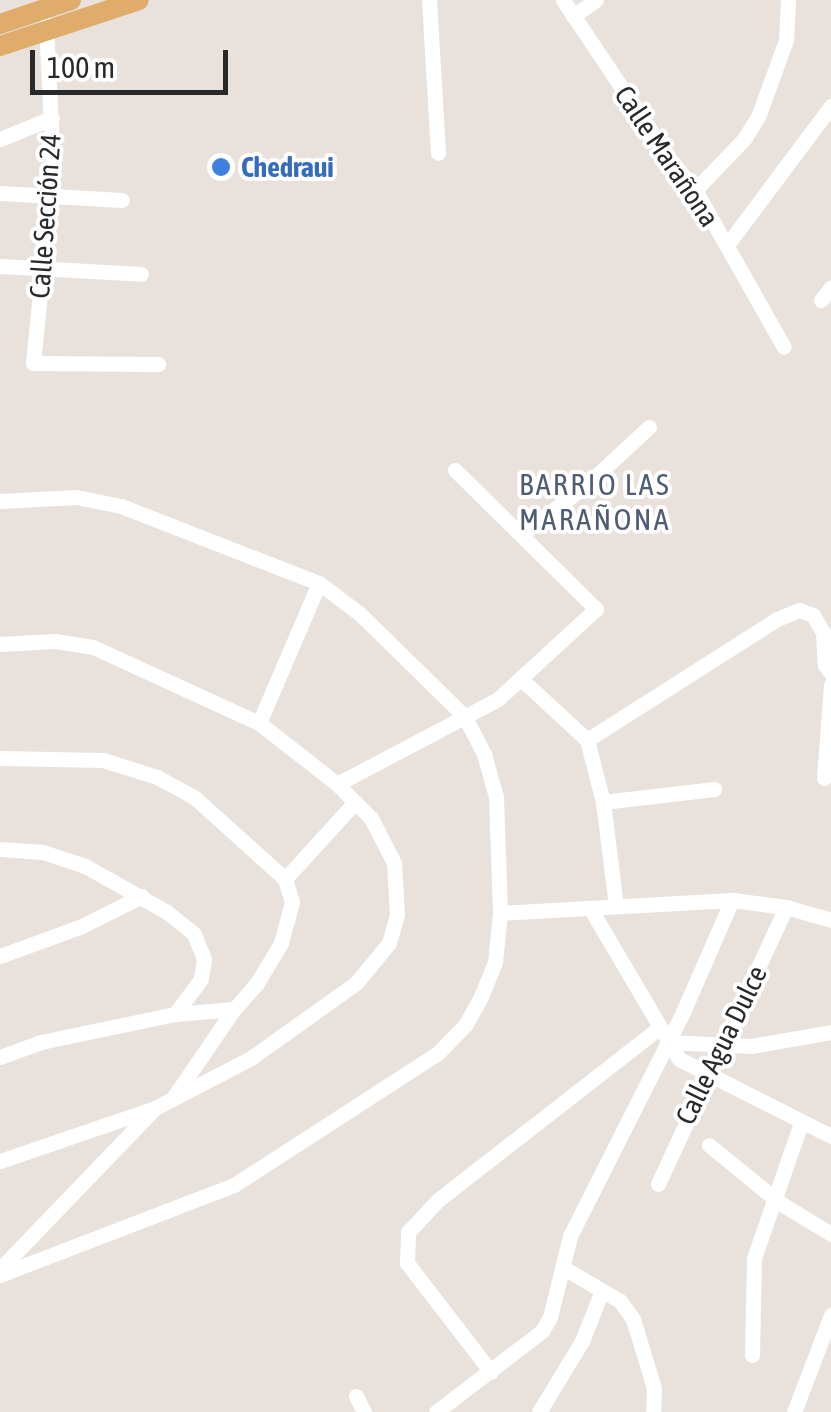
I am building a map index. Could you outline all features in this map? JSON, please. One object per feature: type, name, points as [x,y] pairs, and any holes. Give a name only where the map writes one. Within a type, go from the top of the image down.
[{"type":"main road","points":[[0,46],[71,0]]},
{"type":"main road","points":[[0,24],[45,20],[139,0]]},
{"type":"street","points":[[429,0],[438,153]]},
{"type":"street","name":"Calle Marañona","points":[[563,0],[695,190],[784,347]]},
{"type":"street","points":[[573,16],[596,0]]},
{"type":"street","points":[[695,190],[744,140],[758,117],[786,40],[788,0]]},
{"type":"street","name":"Calle Sección 24","points":[[45,20],[53,166],[32,363],[158,364]]},
{"type":"street","points":[[727,245],[831,106]]},
{"type":"street","points":[[0,139],[52,118]]},
{"type":"street","points":[[0,193],[122,200]]},
{"type":"street","points":[[0,266],[141,274]]},
{"type":"street","points":[[523,533],[585,486],[648,427]]},
{"type":"street","points":[[337,784],[465,717],[521,678],[596,609],[456,470]]},
{"type":"street","points":[[0,1272],[234,1184],[438,1053],[466,1024],[482,996],[494,962],[500,913],[496,797],[484,754],[465,717],[360,614],[319,583],[121,506],[76,498],[4,497]]},
{"type":"street","points":[[258,724],[319,583]]},
{"type":"street","points":[[587,740],[786,614],[800,610],[813,615],[823,632],[825,665],[831,673]]},
{"type":"street","points":[[0,644],[55,640],[93,647],[258,724],[337,784],[386,840],[394,863],[397,915],[389,943],[356,983],[266,1047],[155,1108],[0,1161]]},
{"type":"street","points":[[521,678],[587,740],[603,802],[616,906]]},
{"type":"street","points":[[824,778],[831,684]]},
{"type":"street","points":[[0,758],[103,760],[157,777],[194,797],[285,879],[292,902],[290,920],[257,983],[234,1009],[172,1100]]},
{"type":"street","points":[[603,802],[714,788]]},
{"type":"street","points":[[285,879],[355,802]]},
{"type":"street","points":[[0,849],[43,852],[85,866],[142,896],[194,934],[204,959],[201,979],[174,1014]]},
{"type":"street","points":[[0,956],[82,926],[142,896]]},
{"type":"street","points":[[500,913],[732,900],[786,907],[831,920]]},
{"type":"street","points":[[436,1412],[542,1332],[570,1236],[663,1036],[732,900]]},
{"type":"street","name":"Calle Agua Dulce","points":[[658,1184],[786,907]]},
{"type":"street","points":[[590,908],[679,1059],[831,1136]]},
{"type":"street","points":[[0,1057],[41,1042],[174,1014],[234,1009]]},
{"type":"street","points":[[491,1372],[407,1263],[408,1232],[414,1221],[663,1036],[723,1048],[831,1032]]},
{"type":"street","points":[[0,1272],[155,1108]]},
{"type":"street","points":[[752,1355],[754,1258],[801,1124]]},
{"type":"street","points":[[709,1145],[776,1200],[831,1234]]},
{"type":"street","points":[[562,1267],[620,1301],[632,1319],[654,1388],[654,1411]]},
{"type":"street","points":[[539,1412],[582,1341],[601,1293]]},
{"type":"street","points":[[794,1412],[831,1315]]},
{"type":"street","points":[[356,1396],[364,1412]]},
{"type":"place","name":"Chedraui","points":[[221,167]]},
{"type":"district","name":"BARRIO LAS MARAÑONA","points":[[595,501]]}]
